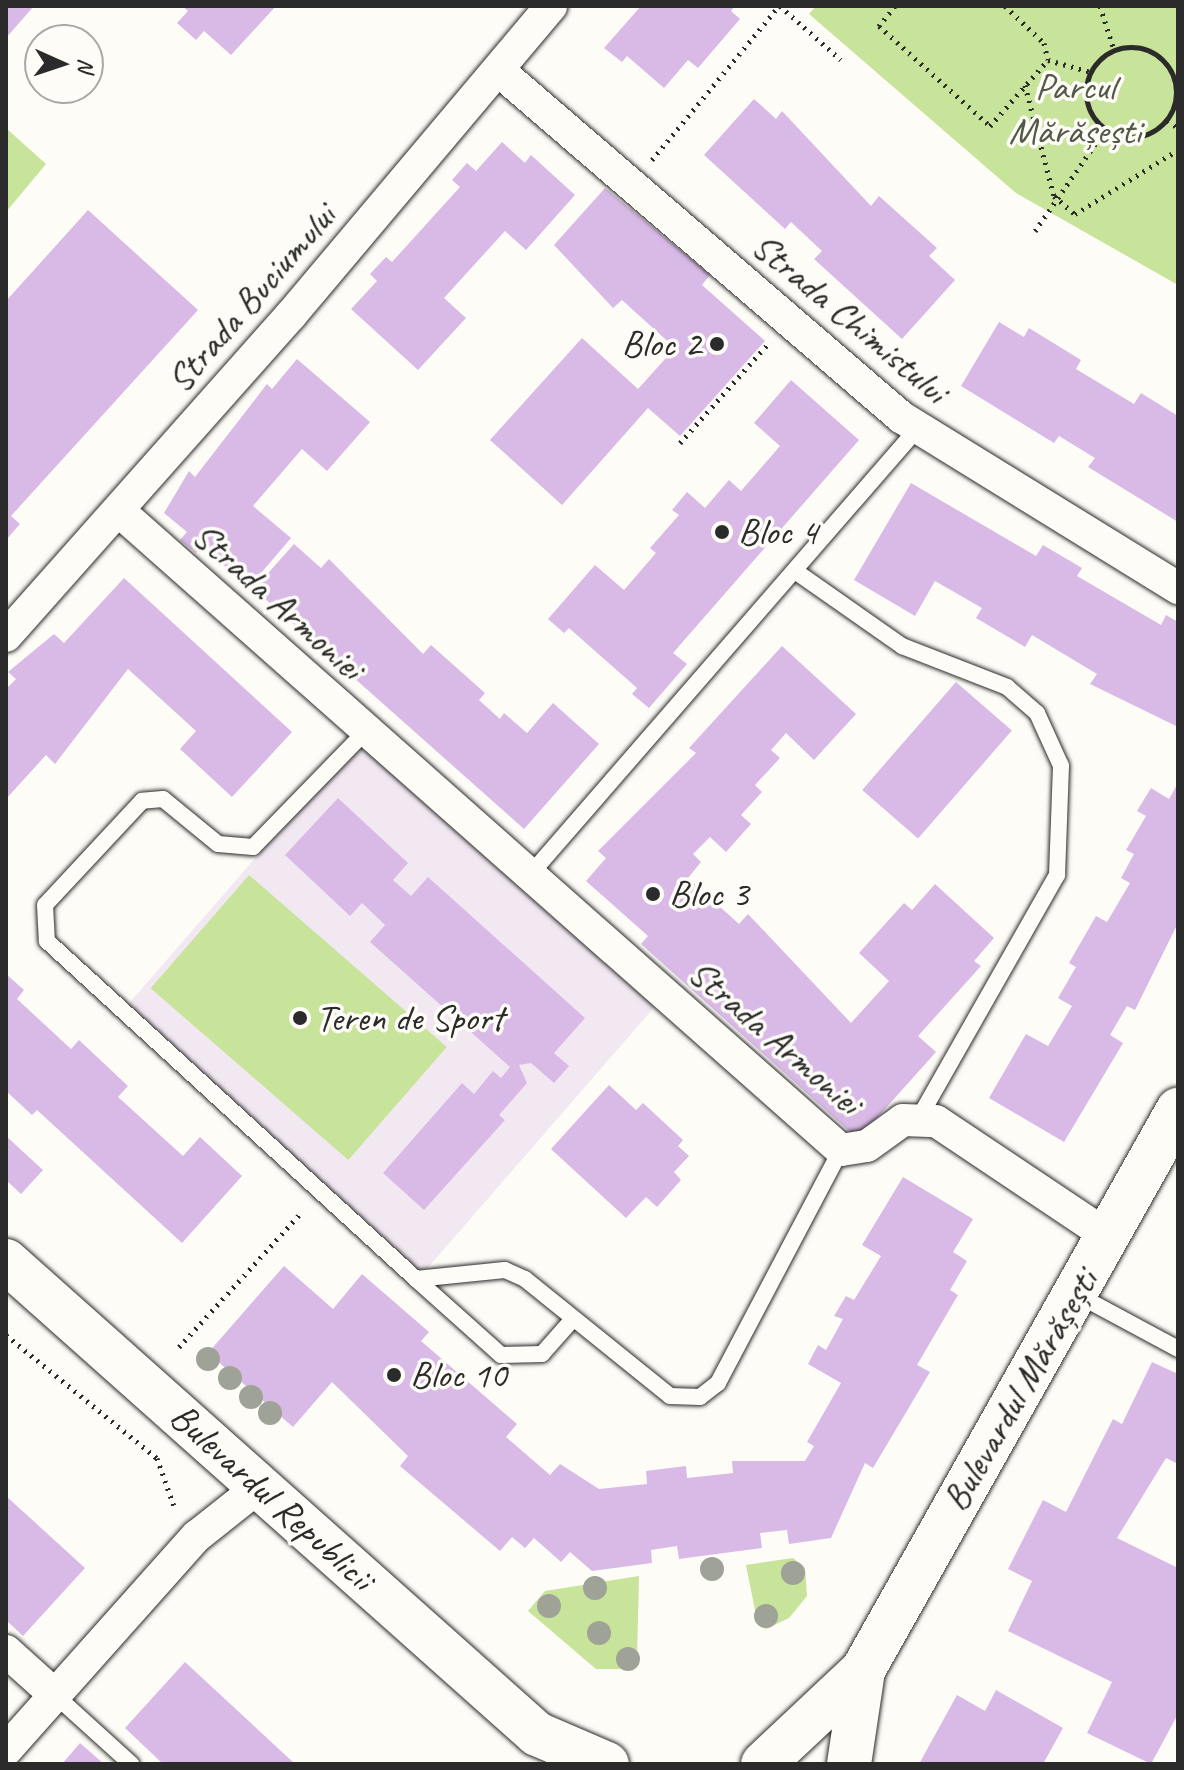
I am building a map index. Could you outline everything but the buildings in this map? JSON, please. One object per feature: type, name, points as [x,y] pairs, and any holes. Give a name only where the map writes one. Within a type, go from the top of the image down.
[{"type":"main road","name":"Bulevardul Mărășești","points":[[763,1764],[863,1670],[1178,1110]]},
{"type":"main road","name":"Bulevardul Republicii","points":[[6,1261],[260,1486],[545,1749],[607,1764]]},
{"type":"main road","name":"Bulevardul Mărășești","points":[[849,1764],[863,1670]]},
{"type":"street","name":"Strada Buciumului","points":[[6,636],[119,511],[551,6]]},
{"type":"street","name":"Strada Chimistului","points":[[498,70],[917,429],[1178,588]]},
{"type":"street","name":"Strada Armoniei","points":[[119,511],[364,733],[841,1150],[867,1146],[890,1126],[920,1116],[1108,1236]]},
{"type":"street","points":[[6,1750],[197,1536],[260,1486]]},
{"type":"street","points":[[6,1651],[55,1695]]},
{"type":"lane","points":[[528,877],[917,429]]},
{"type":"lane","points":[[795,571],[902,646],[1007,687],[1037,713],[1061,766],[1057,875],[920,1116]]},
{"type":"lane","points":[[364,733],[253,847],[218,844],[163,799],[142,801],[42,915],[55,949],[501,1355],[542,1354],[573,1319]]},
{"type":"lane","points":[[416,1279],[505,1270],[670,1396],[708,1392],[736,1354],[841,1150]]},
{"type":"lane","points":[[1074,1293],[1178,1349]]},
{"type":"lane","points":[[55,1695],[131,1764]]},
{"type":"path","points":[[631,185],[780,6],[841,60]]},
{"type":"path","points":[[895,6],[879,26],[990,126],[1048,60]]},
{"type":"path","points":[[1005,6],[1044,43],[1048,60]]},
{"type":"path","points":[[1100,6],[1114,50]]},
{"type":"path","points":[[1145,48],[1169,67],[1177,97],[1167,121],[1135,138],[1105,130],[1089,108],[1091,72],[1114,50],[1145,48]]},
{"type":"path","points":[[1048,60],[1091,72]]},
{"type":"path","points":[[1025,85],[1061,204],[1075,214],[1178,150]]},
{"type":"path","points":[[1167,121],[1178,128]]},
{"type":"path","points":[[1035,231],[1061,204],[1105,130]]},
{"type":"path","points":[[680,443],[789,321]]},
{"type":"path","points":[[179,1347],[320,1192]]},
{"type":"path","points":[[6,1335],[157,1458],[182,1516]]},
{"type":"shaded area","points":[[364,733],[665,995],[423,1273],[122,1011]]},
{"type":"green space","name":"Parcul Mărășești","points":[[816,6],[1178,6],[1178,285],[1016,193],[809,14]]},
{"type":"green space","points":[[6,128],[46,164],[6,212]]},
{"type":"green space","name":"Teren de Sport","points":[[249,875],[447,1047],[348,1160],[151,988]]},
{"type":"green space","points":[[793,1558],[805,1568],[807,1596],[789,1618],[766,1629],[758,1625],[746,1565]]},
{"type":"green space","points":[[639,1576],[637,1657],[621,1669],[596,1669],[528,1611],[545,1591]]},
{"type":"place","name":"Bloc 2","points":[[717,344]]},
{"type":"place","name":"Bloc 4","points":[[722,532]]},
{"type":"place","name":"Bloc 3","points":[[653,894]]},
{"type":"place","name":"Teren de Sport","points":[[300,1018]]},
{"type":"place","name":"Bloc 10","points":[[394,1375]]}]
